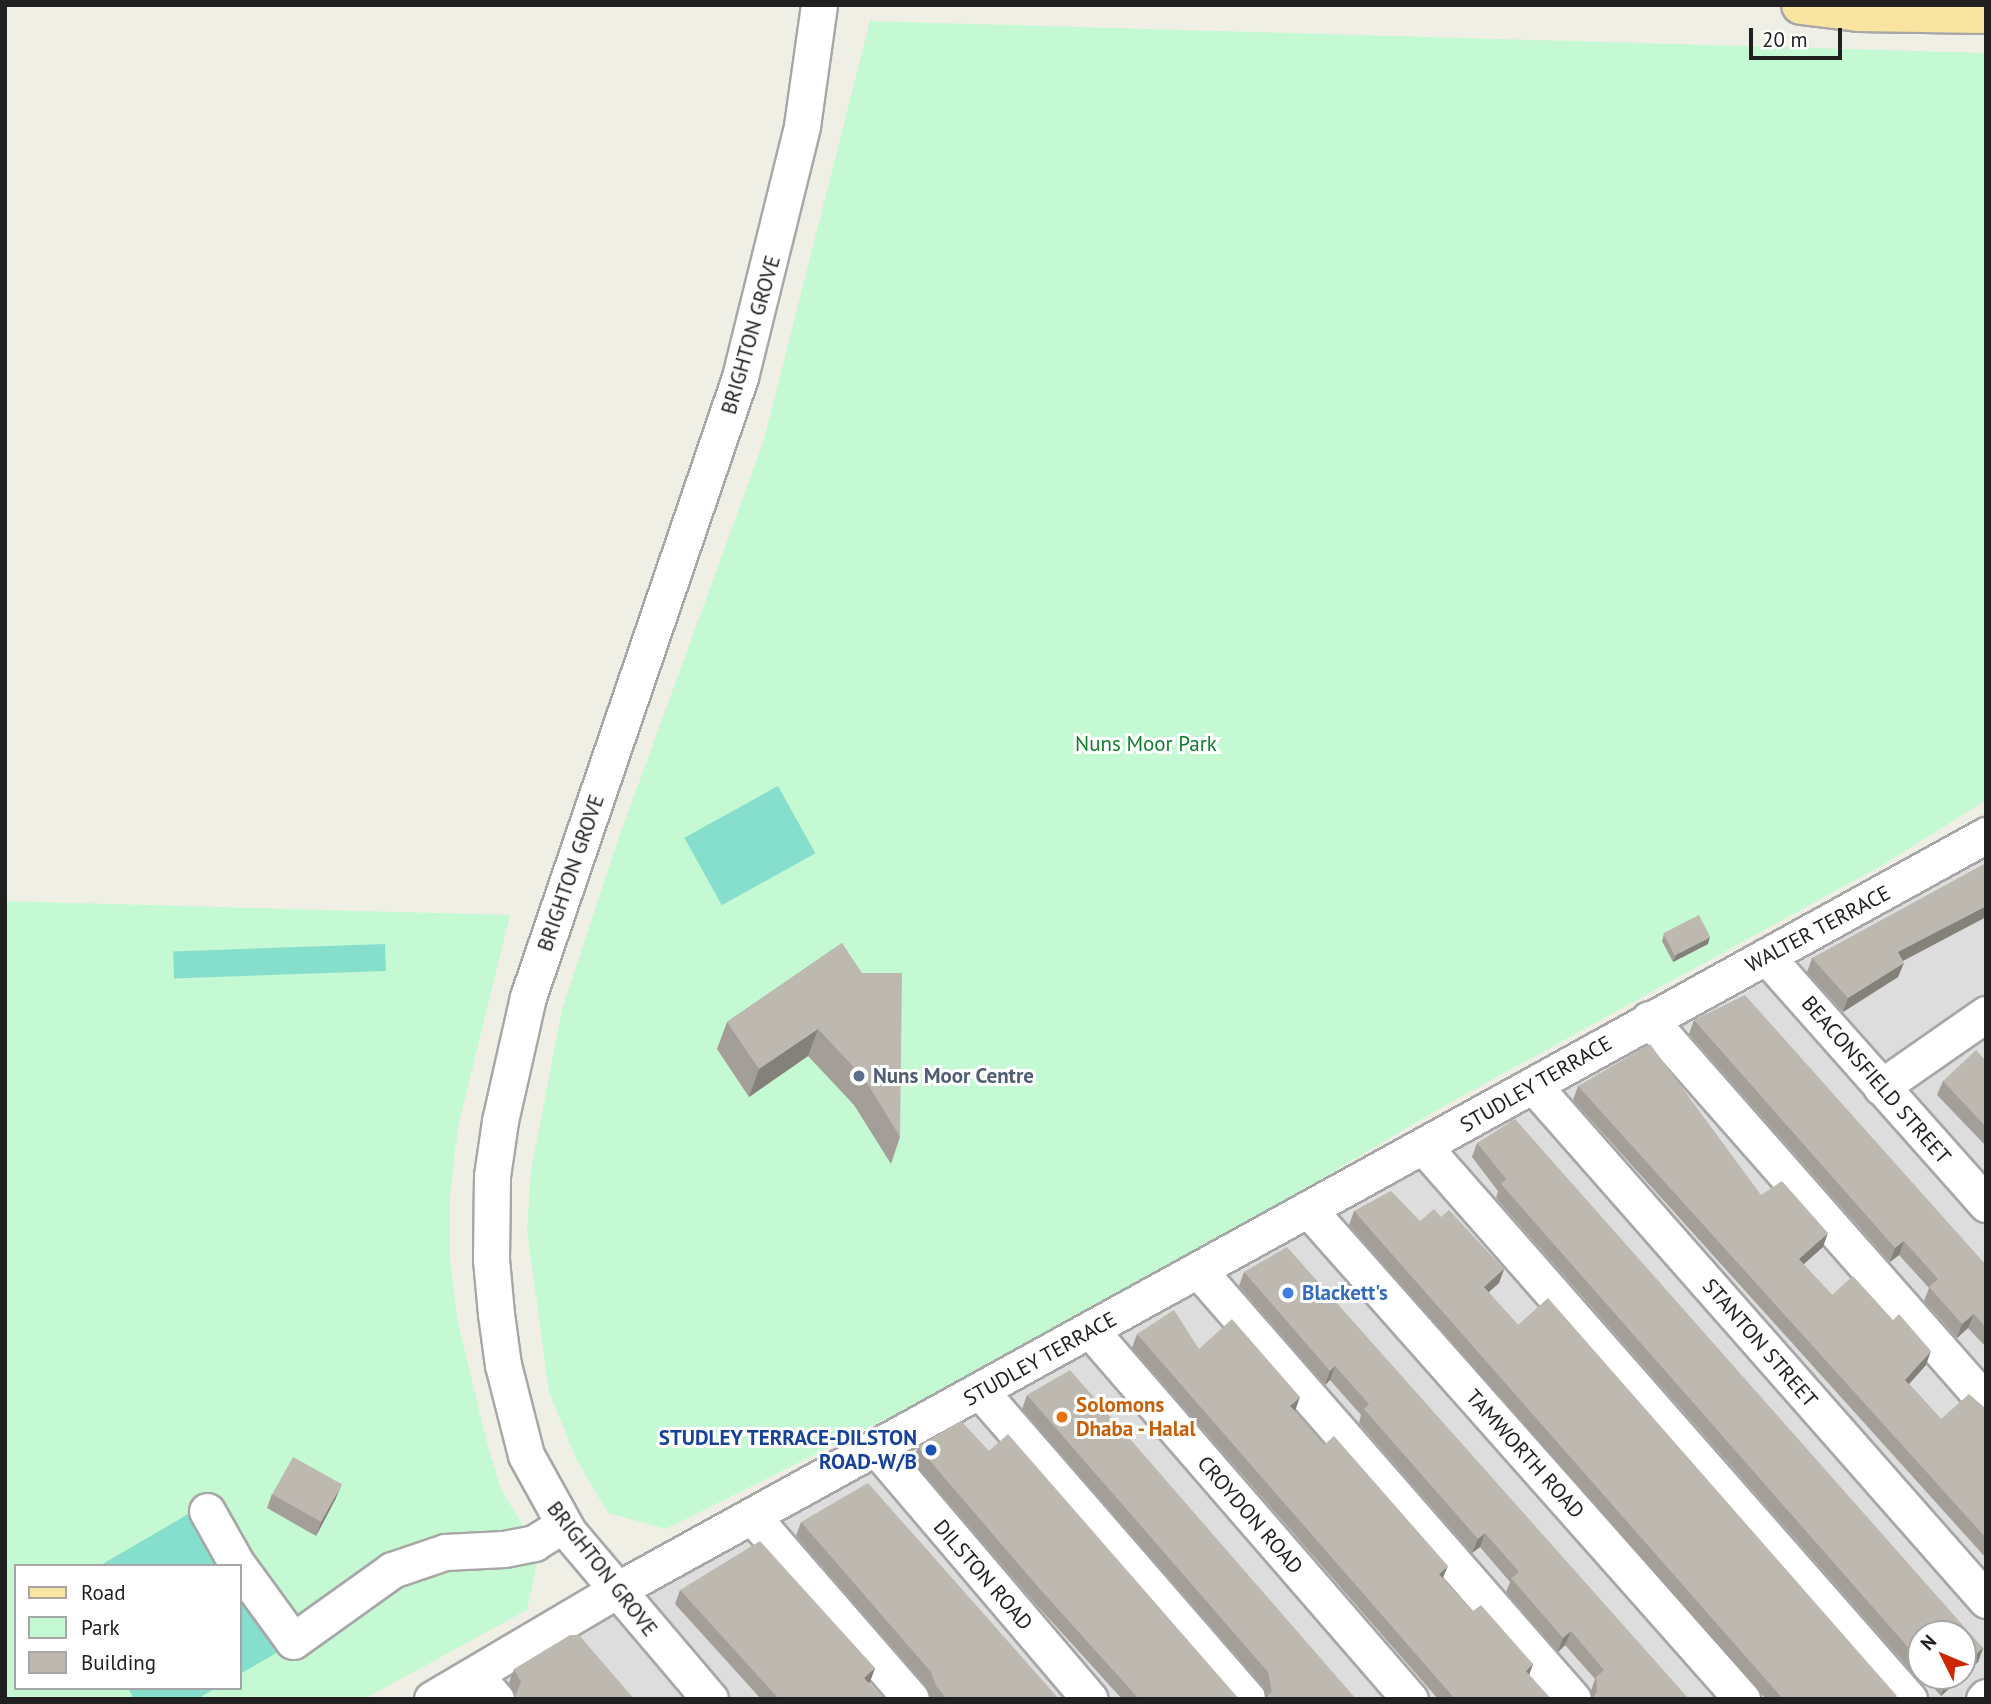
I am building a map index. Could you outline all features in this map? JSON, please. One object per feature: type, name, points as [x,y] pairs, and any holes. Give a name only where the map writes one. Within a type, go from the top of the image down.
[{"type":"main road","points":[[1801,5],[1986,14]]},
{"type":"street","name":"BRIGHTON GROVE","points":[[710,1699],[615,1591],[564,1525],[526,1455],[503,1365],[490,1219],[500,1121],[528,997],[740,377],[802,126],[819,5]]},
{"type":"street","name":"WALTER TERRACE","points":[[1649,1020],[1986,835]]},
{"type":"street","name":"BEACONSFIELD STREET","points":[[1766,956],[1986,1204]]},
{"type":"street","points":[[1881,1087],[1986,1014]]},
{"type":"street","points":[[1649,1020],[1986,1402]]},
{"type":"street","name":"STUDLEY TERRACE","points":[[432,1699],[486,1687],[615,1591],[981,1392],[1649,1020]]},
{"type":"street","name":"STANTON STREET","points":[[1533,1085],[1986,1600]]},
{"type":"street","points":[[1424,1147],[1909,1699]]},
{"type":"street","name":"TAMWORTH ROAD","points":[[1308,1209],[1742,1699]]},
{"type":"street","points":[[1199,1271],[1573,1699]]},
{"type":"street","name":"CROYDON ROAD","points":[[1091,1331],[1410,1699]]},
{"type":"street","points":[[981,1392],[1248,1699]]},
{"type":"street","name":"DILSTON ROAD","points":[[877,1449],[965,1556],[1090,1699]]},
{"type":"street","points":[[207,1511],[237,1564]]},
{"type":"street","points":[[752,1516],[911,1699]]},
{"type":"street","points":[[242,1571],[293,1642],[392,1570],[445,1552],[504,1549],[534,1543],[564,1525]]},
{"type":"shaded area","points":[[778,786],[815,853],[722,905],[684,838]]},
{"type":"shaded area","points":[[1986,856],[1986,1699],[451,1699],[1800,962]]},
{"type":"shaded area","points":[[385,944],[386,971],[174,978],[173,951]]},
{"type":"shaded area","points":[[197,1509],[228,1564],[102,1564]]},
{"type":"shaded area","points":[[242,1588],[278,1652],[242,1673]]},
{"type":"shaded area","points":[[129,1690],[213,1690],[197,1699],[134,1699]]},
{"type":"green space","name":"Nuns Moor Park","points":[[870,21],[1986,53],[1986,800],[1886,863],[1437,1110],[1093,1315],[666,1529],[608,1513],[576,1459],[549,1392],[527,1231],[531,1170],[562,1009],[619,837],[763,443]]},
{"type":"green space","points":[[5,901],[510,915],[458,1127],[450,1195],[450,1258],[457,1318],[487,1443],[501,1489],[539,1553],[527,1610],[364,1699],[5,1699]]},
{"type":"building","points":[[1986,863],[1986,906],[1898,952],[1904,963],[1848,998],[1812,958]]},
{"type":"building","points":[[1699,915],[1710,937],[1675,955],[1663,933]]},
{"type":"building","name":"Nuns Moor Centre","points":[[842,943],[862,973],[902,973],[900,1137],[864,1078],[818,1029],[759,1069],[727,1022]]},
{"type":"building","points":[[1745,995],[1986,1265],[1986,1328],[1974,1314],[1962,1324],[1929,1287],[1938,1279],[1904,1241],[1895,1248],[1694,1020]]},
{"type":"building","points":[[1650,1044],[1761,1195],[1782,1181],[1828,1233],[1799,1259],[1832,1295],[1853,1276],[1893,1320],[1899,1314],[1931,1351],[1905,1380],[1941,1419],[1969,1394],[1986,1407],[1986,1538],[1578,1086]]},
{"type":"building","points":[[1976,1050],[1986,1061],[1986,1127],[1943,1081]]},
{"type":"building","points":[[1515,1119],[1958,1620],[1907,1620],[1907,1646],[1501,1184],[1506,1179],[1477,1143]]},
{"type":"building","points":[[1391,1191],[1420,1221],[1434,1209],[1441,1217],[1449,1210],[1504,1269],[1484,1287],[1518,1325],[1548,1298],[1897,1696],[1894,1699],[1783,1699],[1354,1211]]},
{"type":"building","points":[[1287,1247],[1689,1699],[1592,1699],[1597,1691],[1596,1677],[1604,1670],[1571,1631],[1563,1638],[1511,1578],[1519,1572],[1485,1533],[1478,1539],[1364,1409],[1369,1404],[1335,1366],[1330,1371],[1244,1272]]},
{"type":"building","points":[[1174,1310],[1199,1349],[1232,1319],[1300,1397],[1290,1406],[1324,1445],[1334,1436],[1448,1566],[1439,1574],[1473,1611],[1481,1605],[1533,1664],[1526,1671],[1551,1699],[1455,1699],[1137,1334]]},
{"type":"building","points":[[1070,1370],[1356,1699],[1264,1699],[1272,1692],[1268,1672],[1027,1395]]},
{"type":"building","points":[[961,1421],[989,1451],[1008,1434],[1239,1699],[1139,1699],[918,1447]]},
{"type":"building","points":[[293,1457],[342,1484],[321,1522],[272,1495]]},
{"type":"building","points":[[868,1483],[1059,1699],[947,1699],[936,1686],[931,1672],[801,1522]]},
{"type":"building","points":[[760,1541],[875,1668],[864,1678],[884,1699],[779,1699],[680,1590]]},
{"type":"building","points":[[570,1635],[579,1635],[634,1699],[514,1699],[521,1682],[514,1669]]},
{"type":"building","points":[[1977,1641],[1983,1648],[1977,1653]]},
{"type":"place","name":"Nuns Moor Centre","points":[[859,1076]]},
{"type":"place","name":"Blackett's","points":[[1288,1293]]},
{"type":"place","name":"Solomons Dhaba - Halal","points":[[1062,1417]]},
{"type":"place","name":"STUDLEY TERRACE-DILSTON ROAD-W/B","points":[[931,1450]]}]
